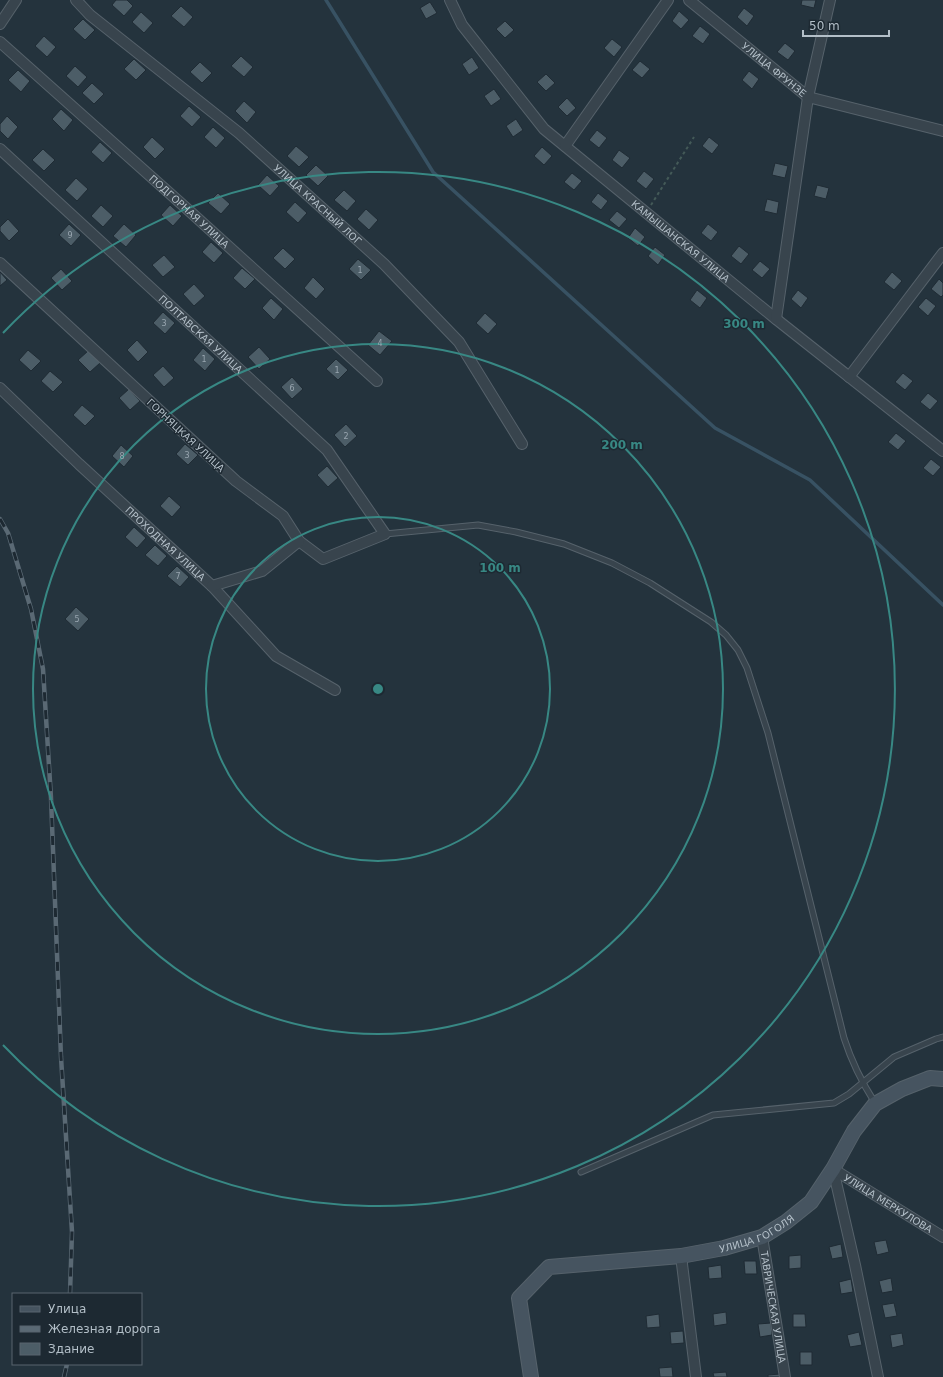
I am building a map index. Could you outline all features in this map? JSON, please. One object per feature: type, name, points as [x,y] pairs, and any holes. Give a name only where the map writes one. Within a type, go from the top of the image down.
[{"type":"street","points":[[0,24],[16,0]]},
{"type":"street","name":"УЛИЦА КРАСНЫЙ ЛОГ","points":[[76,0],[90,14],[238,133],[384,264],[459,342],[522,444]]},
{"type":"street","name":"КАМЫШАНСКАЯ УЛИЦА","points":[[450,0],[467,32],[544,129],[776,319],[943,451]]},
{"type":"street","points":[[565,146],[668,0]]},
{"type":"street","name":"УЛИЦА ФРУНЗЕ","points":[[689,0],[808,97],[943,131]]},
{"type":"street","points":[[776,319],[808,97],[830,0]]},
{"type":"street","name":"ПОДГОРНАЯ УЛИЦА","points":[[0,42],[186,207],[378,381]]},
{"type":"street","name":"ПОЛТАВСКАЯ УЛИЦА","points":[[0,149],[327,450],[385,534]]},
{"type":"street","points":[[849,377],[943,253]]},
{"type":"street","name":"ГОРНЯЦКАЯ УЛИЦА","points":[[0,263],[236,481],[283,516],[299,541],[323,559],[385,534]]},
{"type":"street","name":"ПРОХОДНАЯ УЛИЦА","points":[[0,388],[79,464],[212,586],[276,656],[335,690]]},
{"type":"street","points":[[212,586],[262,571],[299,541]]},
{"type":"street","name":"УЛИЦА ГОГОЛЯ","points":[[530,1377],[519,1298],[550,1267],[681,1256],[724,1248],[762,1237],[786,1222],[811,1202],[833,1169],[854,1131],[875,1104],[902,1089],[930,1078],[943,1078]]},
{"type":"street","points":[[833,1169],[855,1265],[878,1377]]},
{"type":"street","name":"УЛИЦА МЕРКУЛОВА","points":[[833,1169],[943,1237]]},
{"type":"street","name":"ТАВРИЧЕСКАЯ УЛИЦА","points":[[762,1237],[785,1377]]},
{"type":"street","points":[[681,1256],[696,1377]]},
{"type":"lane","points":[[385,534],[478,525],[516,532],[564,544],[612,563],[650,583],[699,613],[726,635],[738,650],[747,668],[768,733],[844,1038],[852,1062],[862,1083],[875,1104]]},
{"type":"lane","points":[[581,1172],[713,1115],[834,1103],[849,1094],[894,1057],[936,1039],[943,1038]]},
{"type":"path","points":[[647,213],[694,136]]},
{"type":"building","points":[[116,0],[127,0],[133,6],[124,16],[112,5]]},
{"type":"building","points":[[802,0],[816,0],[814,8],[801,5]]},
{"type":"building","points":[[430,2],[437,13],[426,19],[420,8]]},
{"type":"building","points":[[181,6],[193,17],[184,27],[171,16]]},
{"type":"building","points":[[744,8],[754,16],[747,26],[737,17]]},
{"type":"building","points":[[679,11],[689,20],[681,29],[672,21]]},
{"type":"building","points":[[141,12],[153,23],[144,33],[132,22]]},
{"type":"building","points":[[83,19],[95,30],[85,40],[73,29]]},
{"type":"building","points":[[505,21],[514,30],[505,38],[496,29]]},
{"type":"building","points":[[700,26],[710,34],[703,44],[692,36]]},
{"type":"building","points":[[44,36],[56,47],[47,57],[35,46]]},
{"type":"building","points":[[612,39],[622,47],[614,57],[604,48]]},
{"type":"building","points":[[785,43],[795,51],[788,60],[777,52]]},
{"type":"building","points":[[241,56],[253,67],[244,77],[231,66]]},
{"type":"building","points":[[472,57],[479,68],[469,75],[462,64]]},
{"type":"building","points":[[134,59],[146,70],[136,80],[124,69]]},
{"type":"building","points":[[640,61],[650,69],[642,78],[632,70]]},
{"type":"building","points":[[200,62],[212,73],[202,83],[190,72]]},
{"type":"building","points":[[75,66],[87,77],[78,87],[66,76]]},
{"type":"building","points":[[18,70],[30,81],[21,92],[8,80]]},
{"type":"building","points":[[749,71],[759,79],[752,89],[742,80]]},
{"type":"building","points":[[546,74],[555,83],[546,91],[537,82]]},
{"type":"building","points":[[92,83],[104,94],[94,104],[82,93]]},
{"type":"building","points":[[494,89],[501,99],[491,106],[484,96]]},
{"type":"building","points":[[567,98],[576,108],[567,116],[558,107]]},
{"type":"building","points":[[244,101],[256,112],[247,123],[235,111]]},
{"type":"building","points":[[189,106],[201,117],[192,127],[180,116]]},
{"type":"building","points":[[61,109],[73,120],[64,131],[52,119]]},
{"type":"building","points":[[7,116],[18,127],[8,139],[0,131],[0,124]]},
{"type":"building","points":[[516,119],[523,130],[513,137],[506,126]]},
{"type":"building","points":[[213,127],[225,138],[216,148],[204,137]]},
{"type":"building","points":[[597,130],[607,138],[599,148],[589,140]]},
{"type":"building","points":[[152,137],[165,149],[155,159],[143,147]]},
{"type":"building","points":[[709,137],[719,145],[712,154],[702,146]]},
{"type":"building","points":[[100,142],[112,153],[103,163],[91,152]]},
{"type":"building","points":[[296,146],[309,157],[299,167],[287,156]]},
{"type":"building","points":[[542,147],[552,156],[544,165],[534,156]]},
{"type":"building","points":[[43,149],[55,160],[44,171],[32,160]]},
{"type":"building","points":[[619,150],[630,158],[622,168],[612,160]]},
{"type":"building","points":[[775,163],[788,166],[785,178],[772,175]]},
{"type":"building","points":[[316,165],[328,176],[318,186],[306,175]]},
{"type":"building","points":[[644,171],[654,179],[646,189],[636,181]]},
{"type":"building","points":[[572,173],[582,181],[574,190],[564,182]]},
{"type":"building","points":[[267,175],[279,186],[270,196],[258,185]]},
{"type":"building","points":[[76,178],[88,189],[77,201],[65,190]]},
{"type":"building","points":[[817,185],[829,188],[826,199],[814,196]]},
{"type":"building","points":[[344,190],[356,201],[347,211],[334,200]]},
{"type":"building","points":[[218,193],[230,204],[221,214],[208,203]]},
{"type":"building","points":[[598,193],[608,201],[601,210],[591,202]]},
{"type":"building","points":[[767,199],[779,202],[777,214],[764,211]]},
{"type":"building","points":[[295,202],[307,213],[298,223],[286,212]]},
{"type":"building","points":[[101,205],[113,216],[103,227],[91,216]]},
{"type":"building","points":[[170,205],[182,216],[173,226],[161,215]]},
{"type":"building","points":[[366,209],[378,220],[369,230],[357,219]]},
{"type":"building","points":[[617,211],[627,219],[619,228],[609,220]]},
{"type":"building","points":[[8,219],[19,231],[9,241],[0,231],[0,227]]},
{"type":"building","points":[[69,224],[81,235],[71,246],[59,235]]},
{"type":"building","points":[[124,224],[136,235],[126,247],[113,236]]},
{"type":"building","points":[[708,224],[718,232],[711,241],[701,233]]},
{"type":"building","points":[[635,228],[645,237],[638,246],[628,238]]},
{"type":"building","points":[[211,242],[223,253],[214,263],[202,252]]},
{"type":"building","points":[[739,246],[749,254],[741,264],[731,256]]},
{"type":"building","points":[[655,247],[665,255],[658,265],[648,256]]},
{"type":"building","points":[[283,248],[295,259],[285,269],[273,258]]},
{"type":"building","points":[[164,255],[175,267],[163,277],[152,265]]},
{"type":"building","points":[[358,259],[371,270],[361,280],[349,269]]},
{"type":"building","points":[[760,261],[770,269],[762,278],[752,270]]},
{"type":"building","points":[[242,268],[255,279],[245,289],[233,278]]},
{"type":"building","points":[[61,269],[72,281],[62,290],[51,278]]},
{"type":"building","points":[[0,272],[7,280],[0,286]]},
{"type":"building","points":[[892,272],[902,281],[894,290],[884,282]]},
{"type":"building","points":[[313,277],[325,289],[316,299],[304,288]]},
{"type":"building","points":[[939,279],[943,283],[943,295],[941,297],[931,289]]},
{"type":"building","points":[[194,284],[205,296],[194,306],[183,294]]},
{"type":"building","points":[[697,290],[707,298],[700,308],[690,300]]},
{"type":"building","points":[[798,290],[808,298],[801,308],[791,299]]},
{"type":"building","points":[[271,298],[283,309],[274,320],[262,308]]},
{"type":"building","points":[[926,298],[936,306],[928,316],[918,307]]},
{"type":"building","points":[[163,312],[175,323],[165,334],[153,323]]},
{"type":"building","points":[[485,313],[497,324],[488,334],[476,323]]},
{"type":"building","points":[[379,331],[392,341],[380,355],[368,345]]},
{"type":"building","points":[[137,340],[148,352],[138,362],[127,350]]},
{"type":"building","points":[[259,347],[270,359],[259,369],[248,357]]},
{"type":"building","points":[[203,348],[215,359],[205,371],[193,360]]},
{"type":"building","points":[[28,350],[41,361],[31,371],[19,360]]},
{"type":"building","points":[[88,351],[100,363],[90,372],[78,360]]},
{"type":"building","points":[[336,359],[348,370],[338,380],[326,369]]},
{"type":"building","points":[[163,366],[174,378],[164,387],[153,375]]},
{"type":"building","points":[[50,371],[63,382],[53,392],[41,381]]},
{"type":"building","points":[[903,373],[913,381],[905,390],[895,382]]},
{"type":"building","points":[[292,377],[303,389],[292,399],[281,387]]},
{"type":"building","points":[[129,389],[140,401],[130,410],[119,398]]},
{"type":"building","points":[[928,393],[938,401],[930,410],[920,402]]},
{"type":"building","points":[[82,405],[95,416],[85,426],[73,415]]},
{"type":"building","points":[[346,424],[357,436],[345,447],[334,435]]},
{"type":"building","points":[[896,433],[906,441],[898,450],[888,442]]},
{"type":"building","points":[[185,444],[198,455],[188,465],[176,454]]},
{"type":"building","points":[[121,445],[133,456],[124,467],[112,456]]},
{"type":"building","points":[[931,459],[941,467],[933,476],[923,468]]},
{"type":"building","points":[[327,466],[338,478],[328,487],[317,475]]},
{"type":"building","points":[[169,496],[181,507],[172,517],[160,506]]},
{"type":"building","points":[[134,527],[146,538],[137,548],[125,537]]},
{"type":"building","points":[[155,545],[167,556],[158,566],[145,555]]},
{"type":"building","points":[[177,566],[189,577],[180,587],[167,576]]},
{"type":"building","points":[[76,607],[89,619],[78,631],[65,619]]},
{"type":"building","points":[[886,1240],[889,1252],[877,1255],[874,1242]]},
{"type":"building","points":[[841,1244],[843,1257],[832,1259],[829,1247]]},
{"type":"building","points":[[801,1255],[801,1268],[789,1269],[789,1256]]},
{"type":"building","points":[[744,1261],[756,1261],[757,1274],[745,1274]]},
{"type":"building","points":[[721,1265],[722,1278],[709,1279],[708,1267]]},
{"type":"building","points":[[891,1278],[893,1291],[882,1293],[879,1281]]},
{"type":"building","points":[[851,1279],[853,1292],[841,1294],[839,1282]]},
{"type":"building","points":[[894,1303],[897,1316],[885,1318],[882,1305]]},
{"type":"building","points":[[726,1312],[727,1324],[714,1326],[713,1314]]},
{"type":"building","points":[[659,1314],[660,1327],[647,1328],[646,1316]]},
{"type":"building","points":[[793,1314],[805,1314],[806,1327],[793,1327]]},
{"type":"building","points":[[771,1323],[772,1335],[760,1337],[758,1324]]},
{"type":"building","points":[[683,1331],[684,1343],[671,1344],[670,1332]]},
{"type":"building","points":[[859,1332],[862,1345],[850,1347],[847,1335]]},
{"type":"building","points":[[902,1333],[904,1345],[892,1348],[890,1335]]},
{"type":"building","points":[[800,1352],[812,1352],[812,1365],[800,1365]]},
{"type":"building","points":[[672,1367],[673,1377],[660,1377],[659,1368]]},
{"type":"building","points":[[726,1372],[727,1377],[714,1377],[713,1373]]},
{"type":"building","points":[[780,1374],[780,1377],[768,1377],[768,1375]]},
{"type":"waterway","points":[[326,0],[433,172],[715,428],[810,480],[943,605]]},
{"type":"railway","points":[[0,519],[8,533],[31,609],[43,669],[51,798],[61,1057],[72,1232],[70,1293]]},
{"type":"railway","points":[[64,1377],[67,1365]]}]
